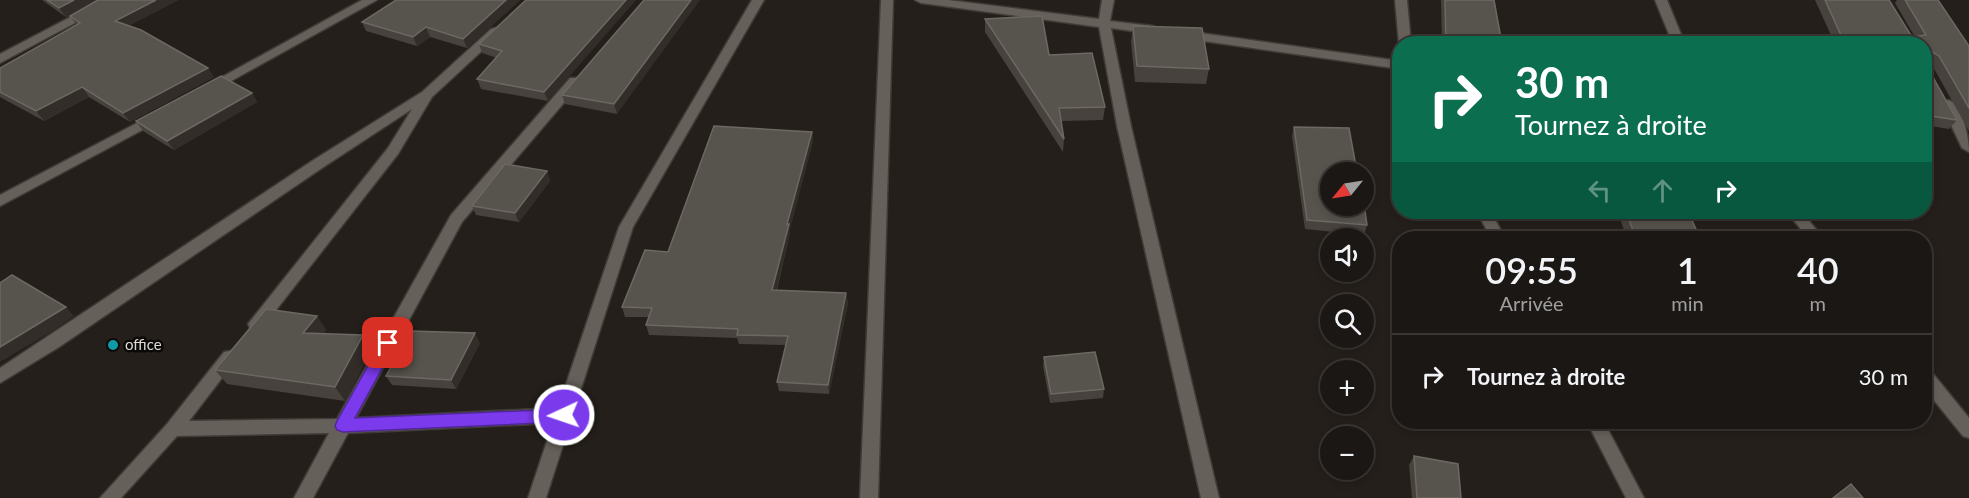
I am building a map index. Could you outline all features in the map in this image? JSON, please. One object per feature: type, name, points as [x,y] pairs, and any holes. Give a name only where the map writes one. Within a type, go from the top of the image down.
[{"type":"street","points":[[0,59],[112,0]]},
{"type":"street","points":[[192,97],[371,0]]},
{"type":"street","points":[[537,498],[626,227],[758,0]]},
{"type":"street","points":[[869,498],[886,0]]},
{"type":"street","points":[[921,0],[1392,65]]},
{"type":"street","points":[[1108,0],[1104,24],[1124,126],[1210,498]]},
{"type":"street","points":[[1401,0],[1404,36]]},
{"type":"street","points":[[1661,0],[1676,36]]},
{"type":"street","points":[[0,376],[187,253],[345,144],[427,95],[504,24]]},
{"type":"street","points":[[303,498],[456,219],[584,70]]},
{"type":"street","points":[[1940,92],[1969,148]]},
{"type":"street","points":[[109,498],[173,429],[393,151],[427,95]]},
{"type":"street","points":[[0,201],[172,108]]},
{"type":"street","points":[[1800,219],[1810,231]]},
{"type":"street","points":[[1932,385],[1969,431]]},
{"type":"street","points":[[173,429],[343,426],[564,415]]},
{"type":"street","points":[[1599,429],[1635,498]]},
{"type":"building","points":[[47,0],[74,0],[59,8]]},
{"type":"building","points":[[98,0],[156,0],[115,21],[141,30],[208,68],[123,113],[82,87],[36,111],[0,92],[0,68],[80,23],[70,16]]},
{"type":"building","points":[[396,0],[506,0],[463,39],[426,27],[413,37],[362,22]]},
{"type":"building","points":[[526,0],[626,0],[544,92],[477,79],[502,51],[479,44]]},
{"type":"building","points":[[644,0],[691,0],[614,104],[562,95]]},
{"type":"building","points":[[1445,0],[1494,0],[1501,36],[1446,36]]},
{"type":"building","points":[[1825,0],[1889,0],[1911,36],[1841,36]]},
{"type":"building","points":[[1905,0],[1938,0],[1969,46],[1969,108],[1939,56],[1932,52],[1932,36],[1919,36],[1926,35]]},
{"type":"building","points":[[1042,16],[1049,55],[1092,53],[1105,107],[1059,108],[1064,139],[985,19]]},
{"type":"building","points":[[1133,26],[1202,28],[1209,69],[1137,66]]},
{"type":"building","points":[[1932,75],[1957,120],[1932,116]]},
{"type":"building","points":[[221,76],[252,93],[167,141],[136,121]]},
{"type":"building","points":[[714,126],[812,132],[772,290],[846,293],[828,385],[777,382],[788,336],[737,335],[738,329],[646,325],[652,308],[622,307],[645,250],[668,252]]},
{"type":"building","points":[[1294,127],[1349,128],[1355,162],[1320,162],[1320,216],[1366,216],[1367,225],[1307,220]]},
{"type":"building","points":[[505,164],[547,171],[515,213],[472,206]]},
{"type":"building","points":[[1629,219],[1691,219],[1697,231],[1633,231]]},
{"type":"building","points":[[12,275],[66,307],[0,347],[0,283]]},
{"type":"building","points":[[266,309],[317,316],[303,333],[363,335],[335,387],[215,370]]},
{"type":"building","points":[[411,331],[475,333],[451,380],[386,376]]},
{"type":"building","points":[[1095,352],[1104,389],[1051,394],[1044,357]]},
{"type":"building","points":[[1414,456],[1458,464],[1461,498],[1417,498]]},
{"type":"building","points":[[1851,484],[1863,498],[1833,498]]},
{"type":"place","name":"office","points":[[113,345]]},
{"type":"route","points":[[388,343],[343,426],[564,415]]}]
